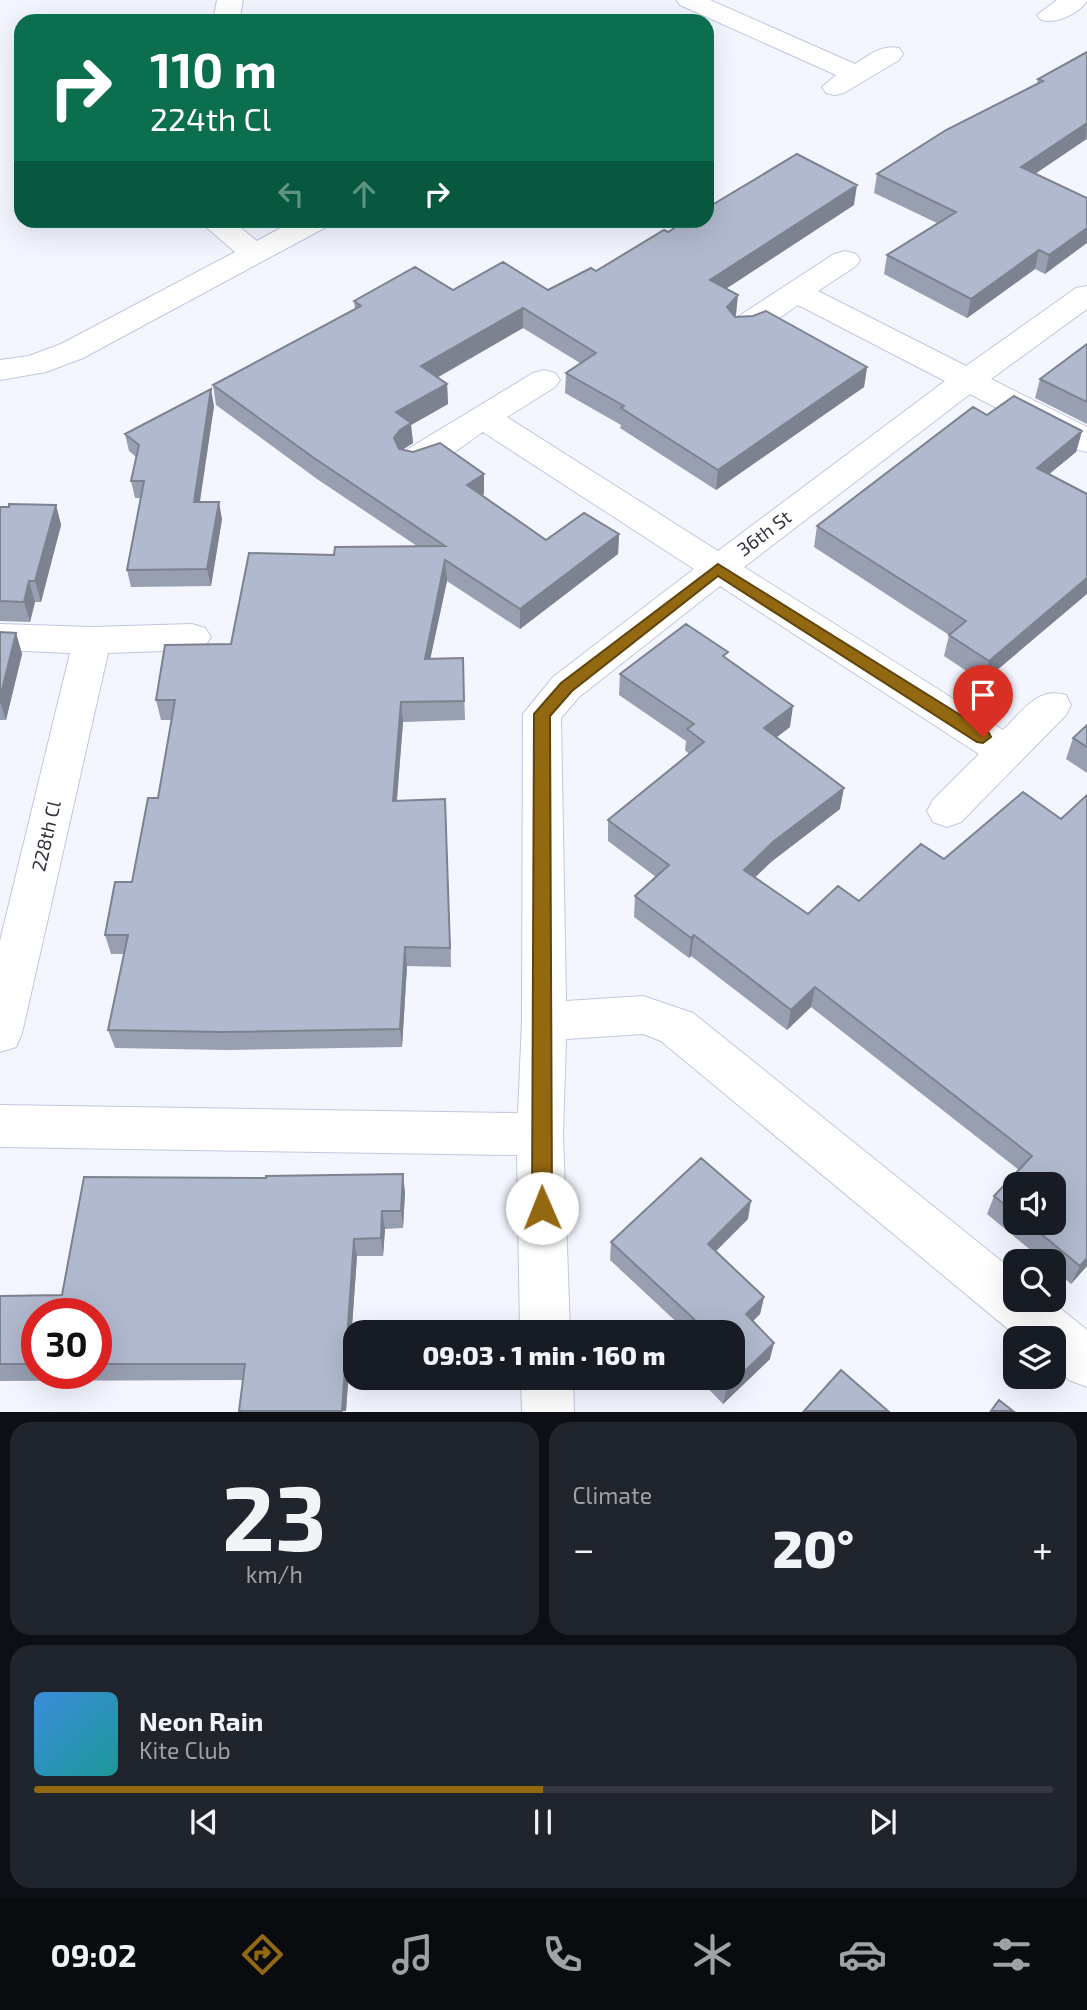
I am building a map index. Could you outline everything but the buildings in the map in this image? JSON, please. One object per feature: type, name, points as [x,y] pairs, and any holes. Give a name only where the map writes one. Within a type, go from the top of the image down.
[{"type":"street","points":[[689,0],[707,14]]},
{"type":"street","points":[[1050,15],[1076,0]]},
{"type":"street","points":[[714,19],[855,75]]},
{"type":"street","points":[[827,91],[890,54]]},
{"type":"street","points":[[222,228],[254,253]]},
{"type":"street","points":[[0,370],[35,365],[72,351],[302,228]]},
{"type":"street","points":[[744,327],[845,260]]},
{"type":"street","points":[[796,292],[1087,441]]},
{"type":"street","name":"36th St","points":[[545,1320],[540,1134],[544,1021],[542,714],[566,687],[718,569],[969,379],[1087,295]]},
{"type":"street","points":[[415,460],[544,380]]},
{"type":"street","points":[[483,417],[1005,751]]},
{"type":"street","points":[[0,637],[92,640],[192,637]]},
{"type":"street","name":"228th Cl","points":[[0,1033],[92,640]]},
{"type":"street","points":[[947,811],[1052,705]]},
{"type":"street","points":[[544,1021],[643,1015],[677,1027],[1087,1362]]},
{"type":"street","points":[[0,1126],[540,1134]]},
{"type":"street","points":[[547,1390],[548,1412]]},
{"type":"route","points":[[542,1208],[542,714],[566,687],[718,569],[983,737]]}]
